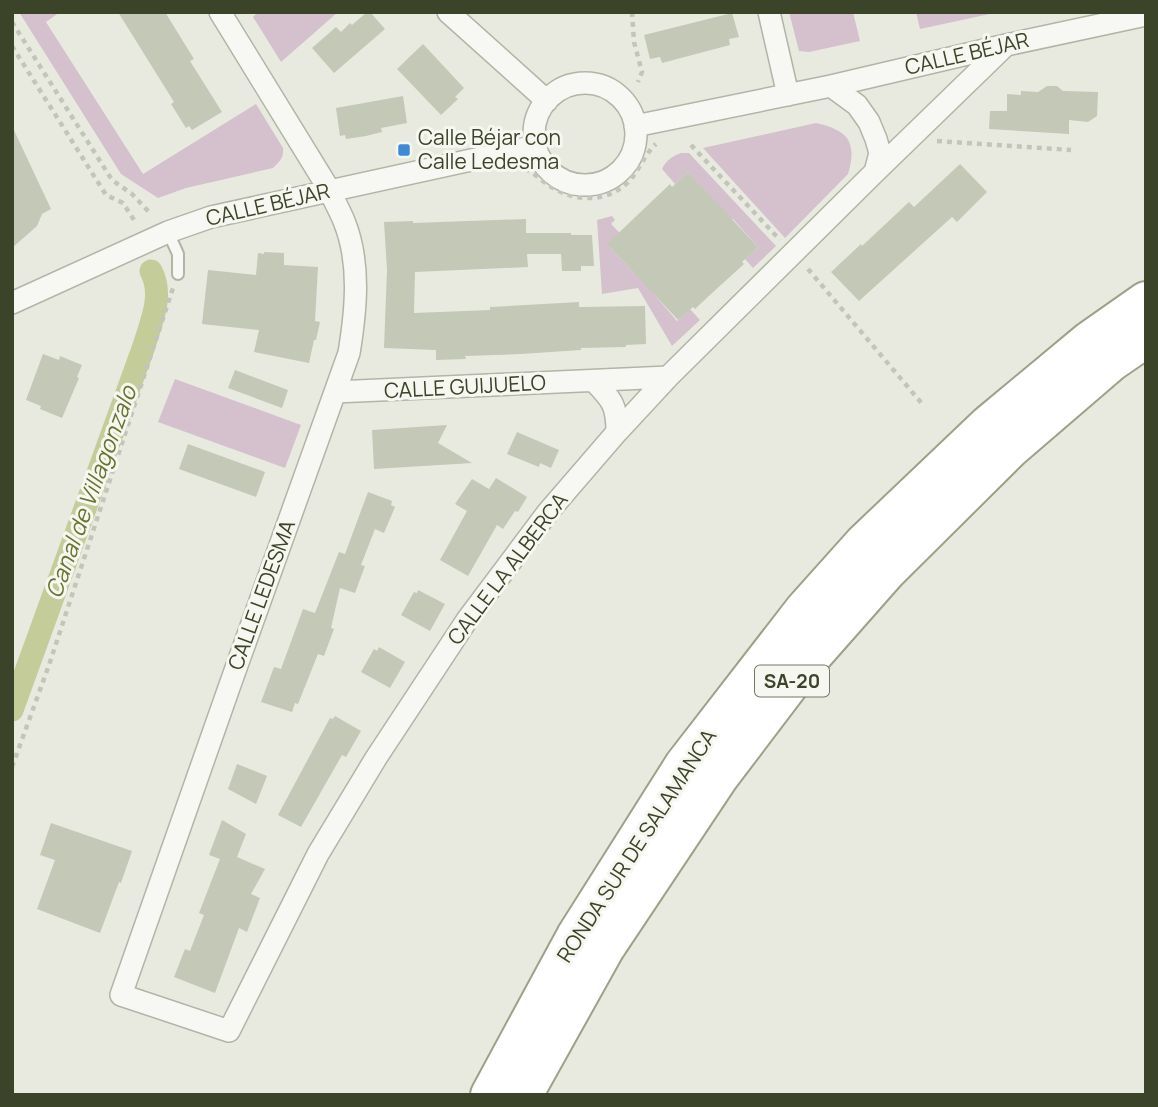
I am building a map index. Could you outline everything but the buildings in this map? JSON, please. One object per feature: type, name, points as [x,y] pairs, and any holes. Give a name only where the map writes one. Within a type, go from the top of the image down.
[{"type":"highway","name":"RONDA SUR DE SALAMANCA","points":[[490,1095],[576,936],[684,765],[804,610],[864,543],[988,425],[1089,341],[1146,301]]},
{"type":"highway","name":"RONDA SUR DE SALAMANCA","points":[[523,1095],[605,948],[719,777],[804,665],[887,571],[1011,449],[1111,362],[1146,338]]},
{"type":"street","name":"CALLE LEDESMA","points":[[220,12],[330,191],[345,222],[353,252],[355,281],[354,320],[349,353],[121,995],[229,1031]]},
{"type":"street","points":[[448,12],[547,101]]},
{"type":"street","points":[[769,12],[788,95]]},
{"type":"street","name":"CALLE BÉJAR","points":[[635,126],[831,86],[1006,45],[1095,19],[1146,15]]},
{"type":"street","name":"CALLE LA ALBERCA","points":[[229,1031],[318,854],[413,699],[467,620],[548,512],[668,377],[1006,45]]},
{"type":"street","points":[[586,84],[611,90],[632,115],[635,126],[634,150],[629,160],[614,176],[592,185],[563,181],[544,164],[535,146],[536,121],[547,101],[566,88],[586,84]]},
{"type":"street","points":[[831,86],[857,105],[869,122],[880,153],[875,172]]},
{"type":"street","name":"CALLE BÉJAR","points":[[12,303],[168,232],[211,217],[535,146]]},
{"type":"street","name":"CALLE GUIJUELO","points":[[335,393],[668,377]]},
{"type":"street","points":[[594,381],[611,399],[617,414],[617,432]]},
{"type":"lane","points":[[168,232],[178,254],[178,274]]},
{"type":"path","points":[[632,12],[634,42],[642,72],[638,82]]},
{"type":"path","points":[[12,22],[112,180],[132,194],[149,212]]},
{"type":"path","points":[[12,46],[106,195],[123,203],[134,219]]},
{"type":"path","points":[[520,167],[572,197],[604,197],[630,181],[654,145],[665,138]]},
{"type":"path","points":[[937,141],[1071,150]]},
{"type":"path","points":[[691,145],[783,243]]},
{"type":"path","points":[[808,269],[924,406]]},
{"type":"path","points":[[12,767],[49,665],[178,274]]},
{"type":"shaded area","points":[[19,12],[60,12],[46,22],[143,174],[256,104],[283,148],[281,159],[273,168],[186,188],[158,198],[121,174]]},
{"type":"shaded area","points":[[258,12],[338,12],[281,62],[253,17]]},
{"type":"shaded area","points":[[789,12],[853,12],[860,41],[809,52],[799,51]]},
{"type":"shaded area","points":[[916,12],[999,12],[920,29]]},
{"type":"shaded area","points":[[816,123],[835,129],[847,139],[852,153],[851,163],[848,174],[785,238],[703,148]]},
{"type":"shaded area","points":[[681,153],[689,153],[776,246],[753,268],[745,259],[758,247],[733,219],[700,249],[713,200],[688,172],[675,184],[662,169],[670,159]]},
{"type":"shaded area","points":[[612,216],[615,220],[611,224],[621,234],[609,246],[634,273],[649,259],[668,280],[653,293],[677,321],[690,309],[700,320],[672,346],[638,288],[602,294],[597,220]]},
{"type":"shaded area","points":[[175,379],[301,425],[285,468],[158,422]]},
{"type":"waterway","name":"Canal de Villagonzalo","points":[[12,710],[150,328],[156,299],[155,280],[151,271]]},
{"type":"place","name":"Calle Béjar con Calle Ledesma","points":[[404,150]]}]
